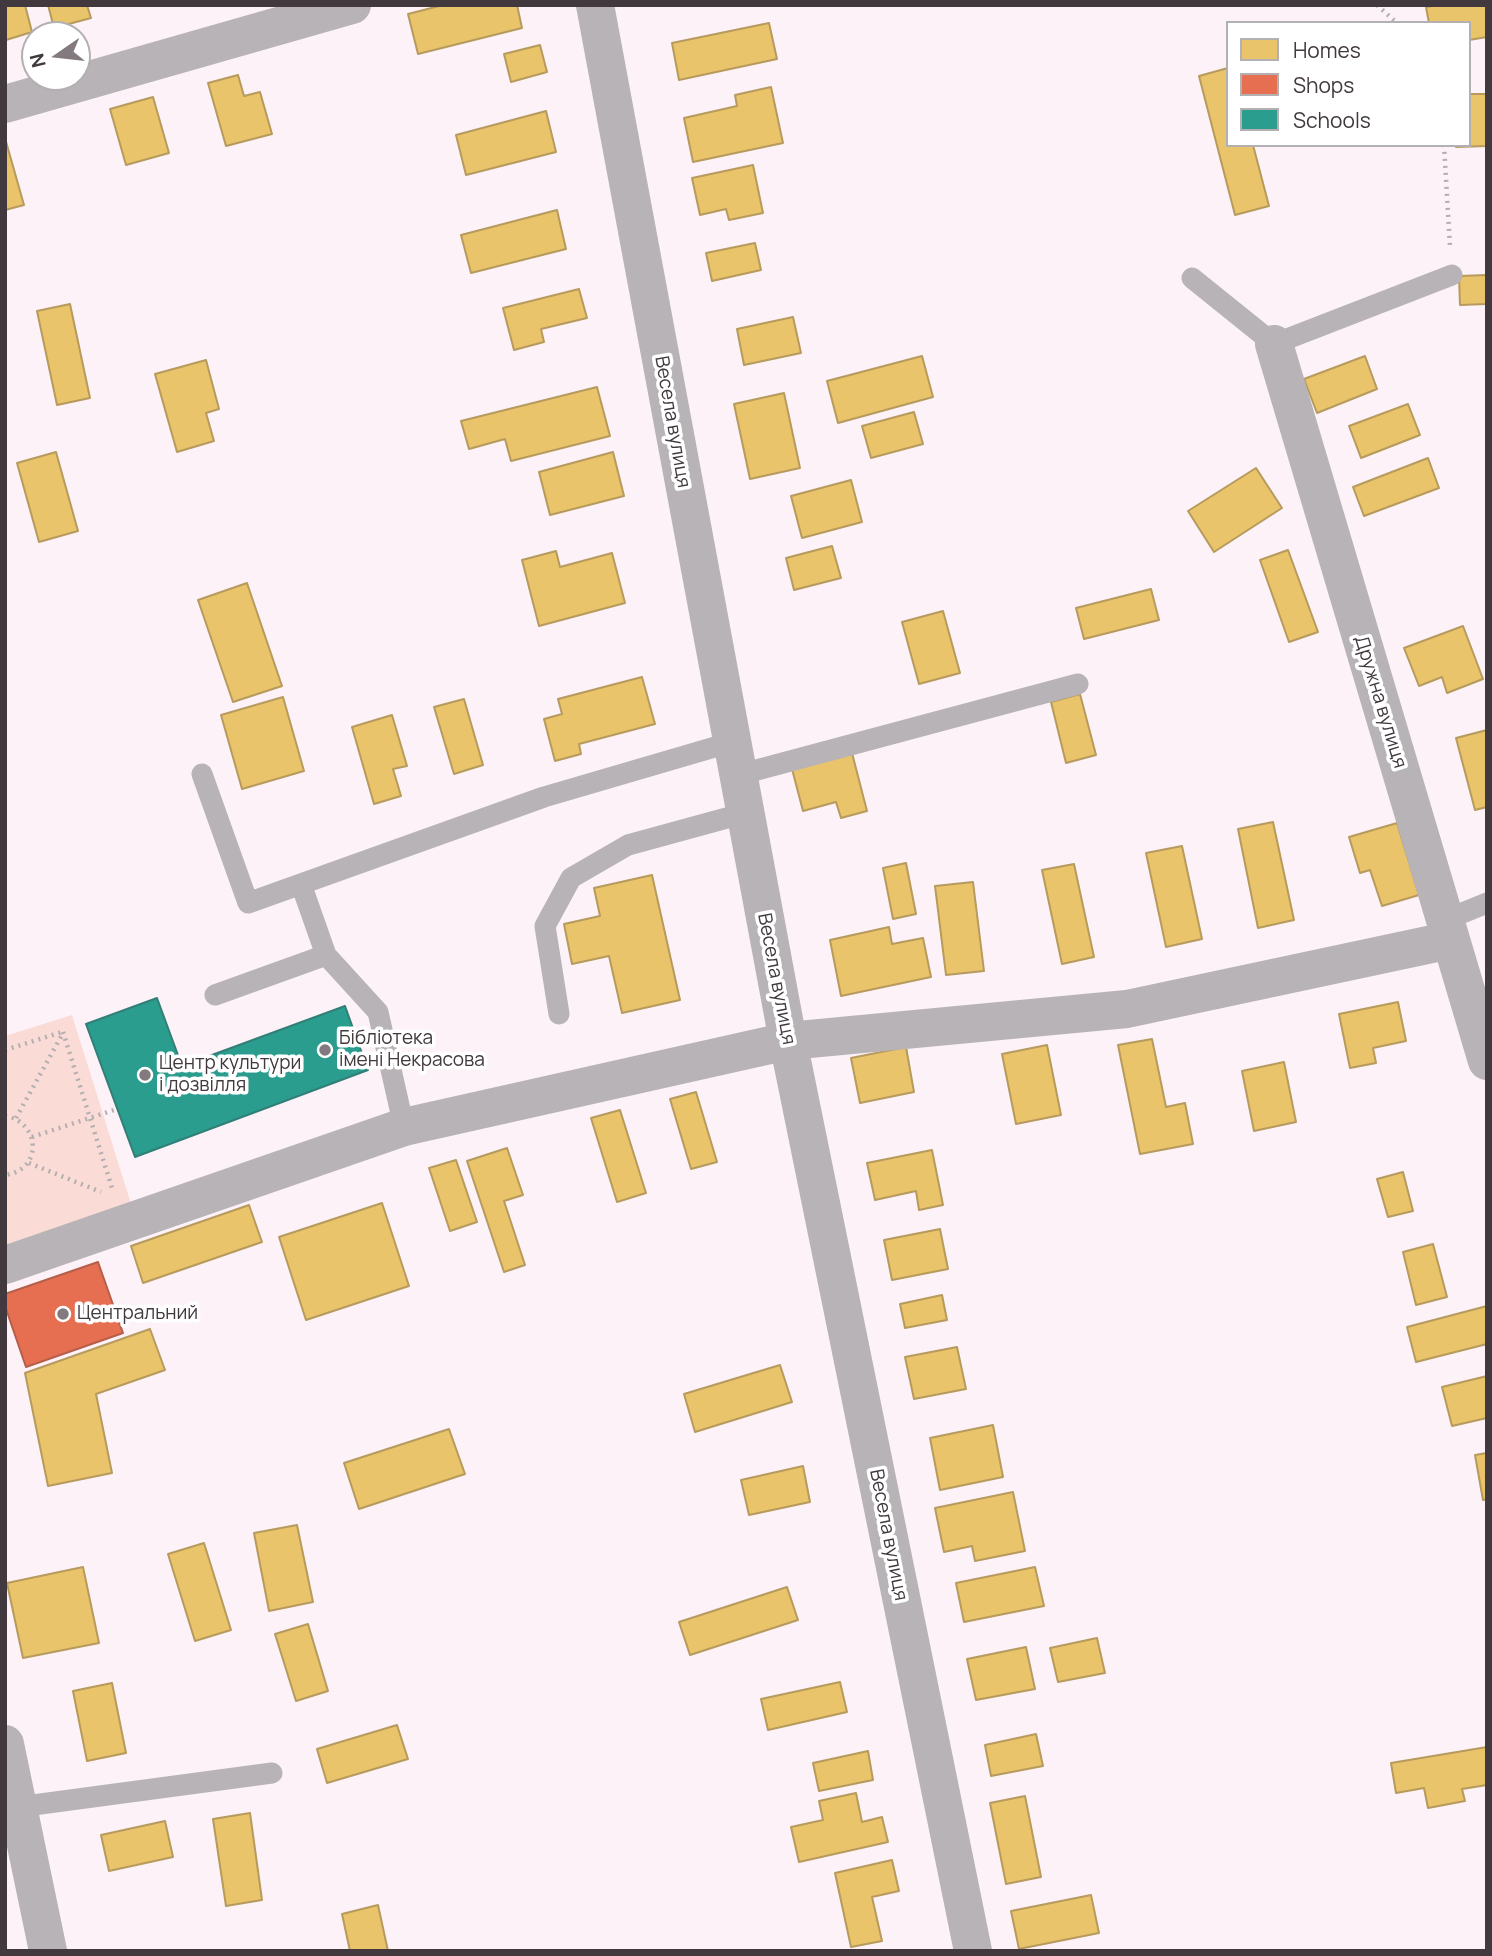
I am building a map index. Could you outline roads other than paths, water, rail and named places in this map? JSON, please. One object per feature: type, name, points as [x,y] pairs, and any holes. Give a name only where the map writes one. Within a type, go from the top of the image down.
[{"type":"street","points":[[5,104],[352,5]]},
{"type":"street","name":"Весела вулиця","points":[[595,5],[788,1041],[973,1951]]},
{"type":"street","name":"Дружна вулиця","points":[[1274,344],[1487,1061]]},
{"type":"street","points":[[5,1265],[404,1126],[788,1041],[1127,1009],[1448,930]]},
{"type":"street","points":[[5,1744],[48,1951]]},
{"type":"lane","points":[[1192,278],[1274,344],[1452,275]]},
{"type":"lane","points":[[202,774],[248,902],[544,797],[1078,684]]},
{"type":"lane","points":[[559,1014],[545,926],[571,878],[628,845],[745,813]]},
{"type":"lane","points":[[300,884],[326,955],[378,1012],[404,1126]]},
{"type":"lane","points":[[1448,930],[1487,904]]},
{"type":"lane","points":[[215,995],[326,955]]},
{"type":"lane","points":[[18,1807],[272,1773]]},
{"type":"place","name":"Бібліотека імені Некрасова","points":[[325,1050]]},
{"type":"place","name":"Центр культури і дозвілля","points":[[145,1075]]},
{"type":"place","name":"Центральний","points":[[63,1314]]}]
